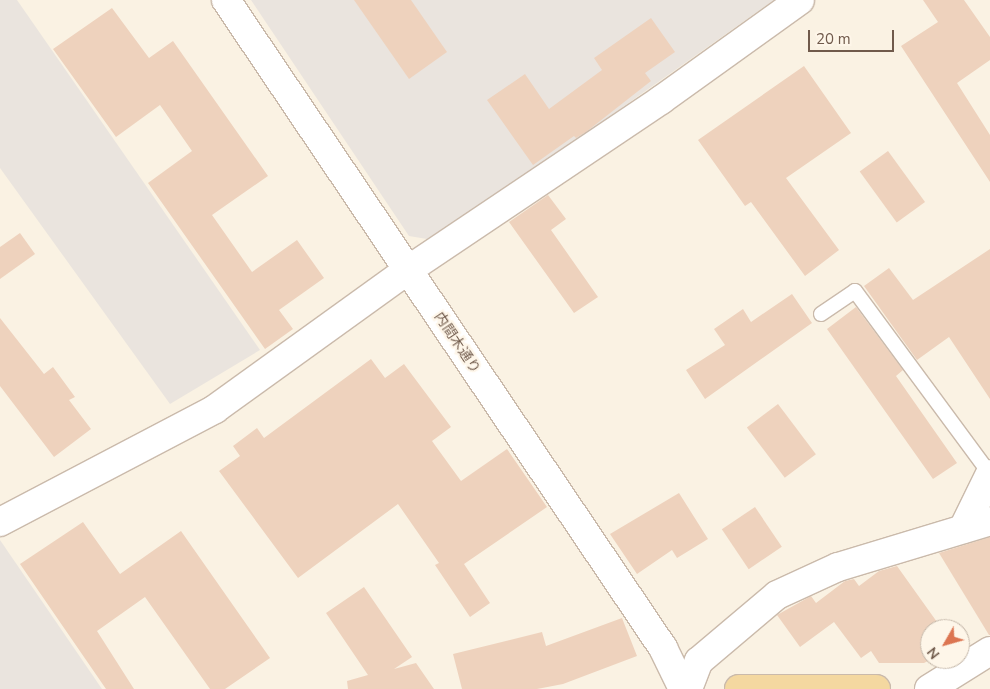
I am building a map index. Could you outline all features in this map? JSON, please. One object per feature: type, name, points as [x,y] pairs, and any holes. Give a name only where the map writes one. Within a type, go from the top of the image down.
[{"type":"main road","points":[[739,689],[876,689]]},
{"type":"street","name":"内間木通り","points":[[226,0],[663,648],[683,689]]},
{"type":"street","points":[[0,522],[215,409],[408,270],[661,100],[800,0]]},
{"type":"street","points":[[963,529],[990,474]]},
{"type":"street","points":[[688,689],[699,661],[777,595],[838,567],[990,521]]},
{"type":"street","points":[[929,689],[990,651]]},
{"type":"lane","points":[[821,314],[856,291],[990,474]]},
{"type":"shaded area","points":[[0,0],[17,0],[260,350],[170,404],[0,168]]},
{"type":"shaded area","points":[[251,0],[774,0],[534,170],[427,239],[409,236]]},
{"type":"shaded area","points":[[0,540],[102,689],[0,689]]},
{"type":"building","points":[[354,0],[411,0],[447,52],[409,79]]},
{"type":"building","points":[[923,0],[964,0],[990,37],[990,60],[957,83],[990,135],[990,182],[901,46],[938,22]]},
{"type":"building","points":[[112,8],[149,58],[173,41],[268,176],[212,215],[252,272],[297,240],[324,278],[279,310],[293,329],[265,349],[148,183],[192,151],[160,105],[116,137],[53,49]]},
{"type":"building","points":[[651,18],[675,52],[645,73],[651,81],[586,132],[576,138],[574,136],[533,165],[487,100],[525,74],[549,109],[602,70],[594,58]]},
{"type":"building","points":[[804,66],[851,133],[786,178],[839,250],[805,276],[751,202],[745,206],[698,140]]},
{"type":"building","points":[[888,151],[925,202],[897,223],[860,172]]},
{"type":"building","points":[[548,195],[566,219],[551,230],[598,297],[574,313],[509,222]]},
{"type":"building","points":[[20,233],[35,254],[0,279],[0,247]]},
{"type":"building","points":[[990,249],[990,399],[949,337],[917,360],[864,286],[889,268],[913,300]]},
{"type":"building","points":[[792,294],[812,323],[705,399],[686,370],[725,345],[714,329],[743,309],[751,322]]},
{"type":"building","points":[[856,307],[903,370],[896,376],[957,463],[933,479],[827,329]]},
{"type":"building","points":[[0,318],[44,374],[53,367],[75,397],[69,400],[91,429],[54,457],[0,386]]},
{"type":"building","points":[[371,359],[385,378],[404,364],[451,427],[432,441],[461,481],[507,449],[547,507],[464,564],[490,603],[470,617],[435,565],[439,563],[398,504],[298,578],[219,471],[240,456],[233,446],[257,428],[264,438]]},
{"type":"building","points":[[778,404],[816,454],[785,478],[747,427]]},
{"type":"building","points":[[679,493],[708,539],[677,558],[672,550],[637,574],[610,534]]},
{"type":"building","points":[[755,507],[782,547],[749,569],[722,529]]},
{"type":"building","points":[[83,522],[120,574],[181,531],[270,658],[225,689],[210,689],[145,597],[97,631],[134,689],[106,689],[20,564]]},
{"type":"building","points":[[990,537],[990,635],[989,635],[939,553]]},
{"type":"building","points":[[897,566],[935,619],[920,619],[920,663],[879,663],[871,651],[861,658],[834,622],[800,647],[777,615],[811,596],[816,603],[845,581],[854,579],[859,586],[879,571]]},
{"type":"building","points":[[364,587],[412,657],[394,669],[416,663],[434,689],[348,689],[347,681],[368,675],[326,613]]},
{"type":"building","points":[[622,618],[637,656],[563,684],[537,689],[462,689],[453,654],[542,632],[546,646]]}]
